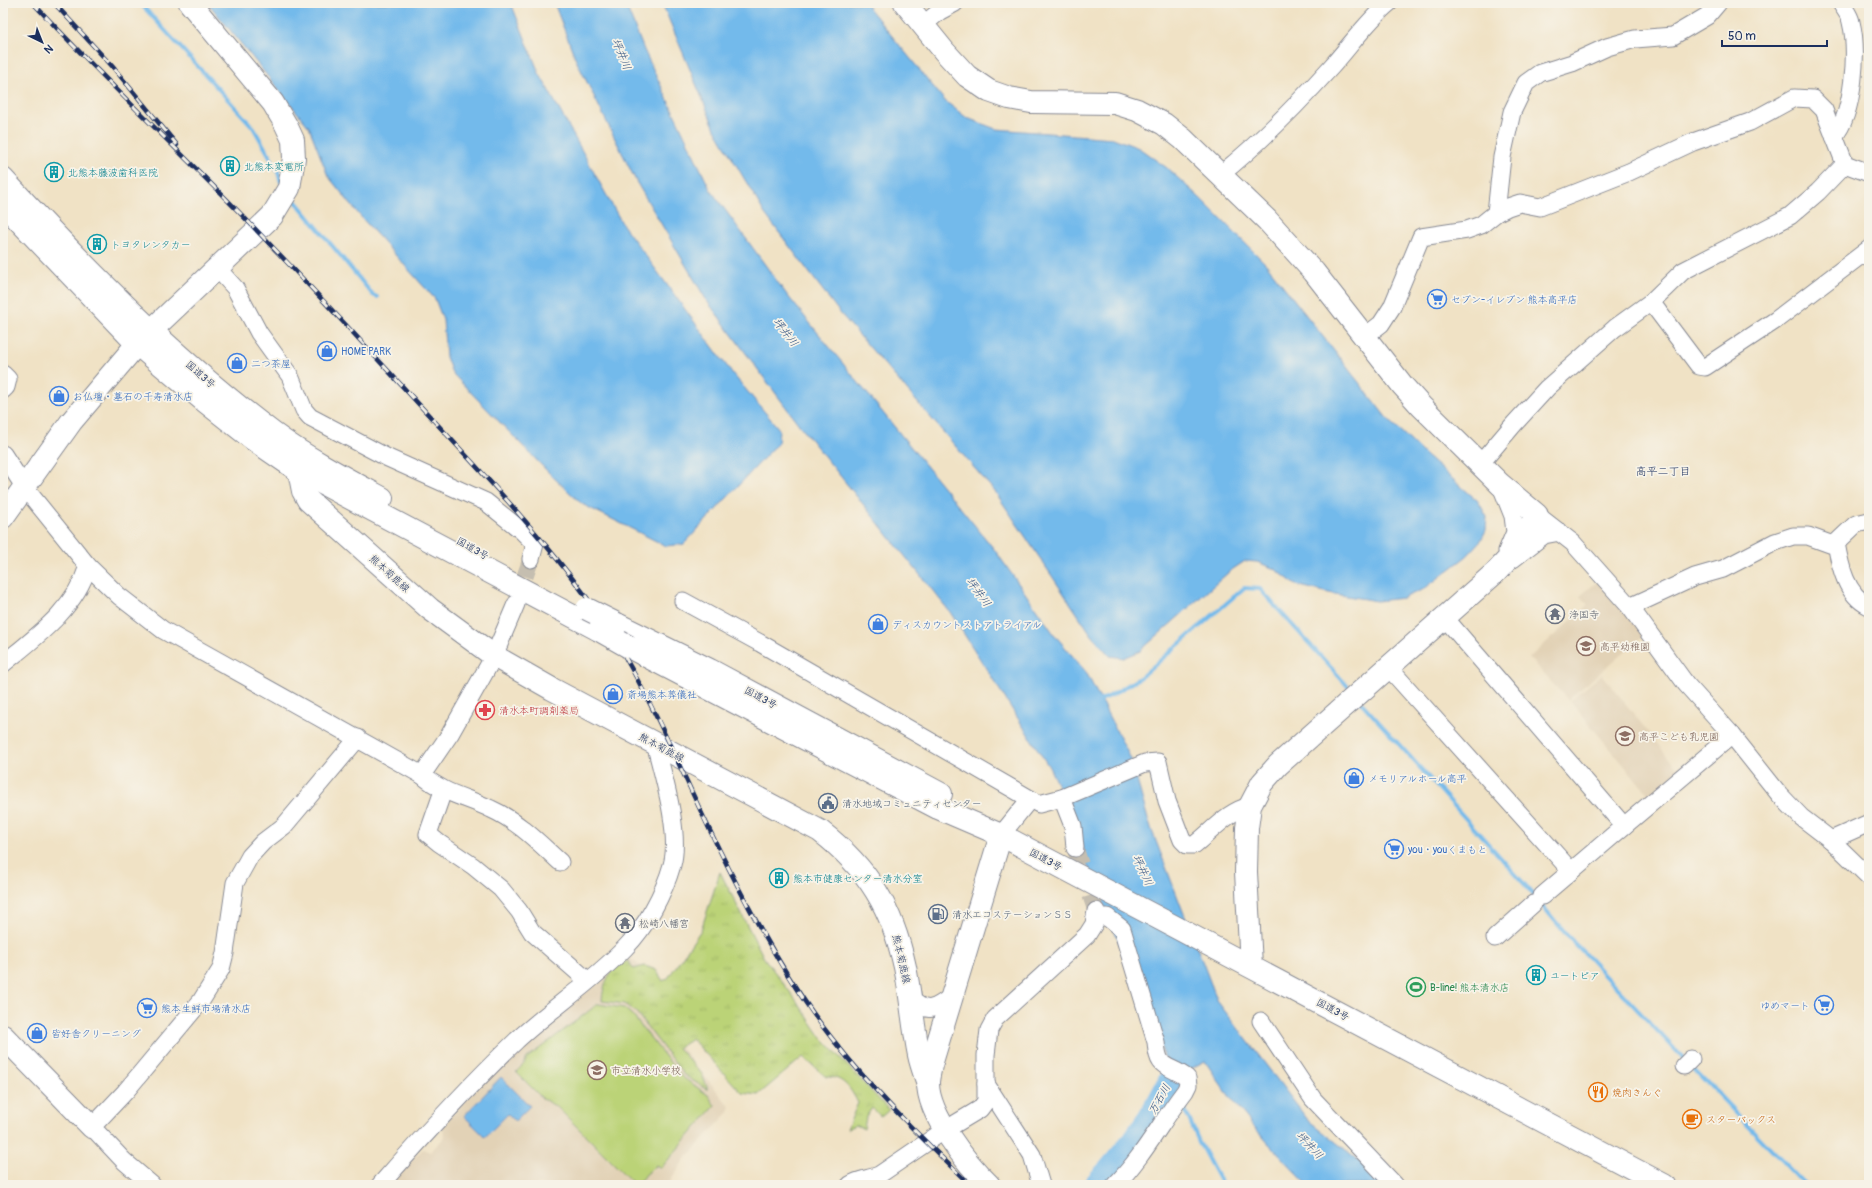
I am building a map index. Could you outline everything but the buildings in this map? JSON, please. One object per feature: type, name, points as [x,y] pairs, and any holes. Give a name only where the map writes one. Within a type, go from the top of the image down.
[{"type":"main road","points":[[3,517],[71,422],[143,337],[272,216],[286,194],[294,158],[293,140],[286,125],[273,103],[190,3]]},
{"type":"main road","points":[[905,3],[968,76],[989,91],[1009,98],[1031,102],[1114,103],[1137,110],[1164,124],[1220,174],[1267,220],[1314,272],[1412,396],[1500,484],[1536,516],[1512,555],[1497,571],[1278,765],[1262,783],[1250,806],[1246,841],[1246,872],[1251,966]]},
{"type":"main road","name":"国道3号","points":[[3,179],[143,337],[218,390],[274,434],[327,468],[587,609],[630,646],[938,808],[1002,835],[1112,895],[1251,966],[1664,1185]]},
{"type":"main road","name":"国道3号","points":[[3,204],[248,435],[300,471],[608,627],[710,670],[948,797],[1002,835]]},
{"type":"main road","name":"熊本菊鹿線","points":[[300,471],[303,491],[308,500],[430,609],[494,656],[552,690],[820,831],[840,846],[862,869],[885,905],[896,933],[905,968],[919,1056],[933,1103],[945,1130],[974,1171],[988,1185]]},
{"type":"main road","name":"熊本菊鹿線","points":[[928,1084],[931,1065],[1002,835]]},
{"type":"main road","points":[[3,1036],[92,1128]]},
{"type":"street","points":[[923,25],[940,11],[955,3]]},
{"type":"street","points":[[1220,174],[1292,111],[1364,28],[1390,3]]},
{"type":"street","points":[[1496,213],[1502,157],[1512,112],[1526,83],[1540,73],[1572,63],[1607,47],[1635,39],[1673,36],[1707,16],[1718,3]]},
{"type":"street","points":[[1834,136],[1840,130],[1847,110],[1855,46],[1851,20],[1841,3]]},
{"type":"street","points":[[1364,337],[1381,324],[1392,307],[1421,237],[1467,230],[1481,225],[1496,213],[1520,203],[1540,207],[1629,172],[1693,142],[1750,122],[1794,98],[1813,99],[1824,110],[1845,164],[1869,173]]},
{"type":"street","points":[[1481,464],[1514,424],[1547,388],[1615,328],[1651,302],[1684,271],[1790,216],[1818,192],[1845,164]]},
{"type":"street","points":[[1651,302],[1699,366],[1705,367],[1776,320],[1869,249]]},
{"type":"street","points":[[216,267],[235,288],[259,333],[290,376],[304,410],[310,417],[388,458],[486,502],[522,531],[535,544],[531,559]]},
{"type":"street","points":[[3,374],[8,379],[6,387],[3,390]]},
{"type":"street","points":[[3,454],[25,488],[88,566],[119,596],[163,630],[358,738],[422,775],[443,790],[492,809],[516,824],[560,862]]},
{"type":"street","points":[[1497,571],[1505,559],[1515,532],[1513,516],[1500,484]]},
{"type":"street","points":[[1536,516],[1560,532],[1573,543],[1630,607],[1686,684],[1732,735],[1778,794],[1801,817],[1831,840],[1869,877]]},
{"type":"street","points":[[1630,607],[1695,577],[1723,569],[1775,542],[1793,536],[1808,536],[1830,544],[1836,543],[1856,524],[1869,521]]},
{"type":"street","points":[[1497,571],[1544,535],[1560,532]]},
{"type":"street","points":[[1836,543],[1839,564],[1855,596],[1869,606]]},
{"type":"street","points":[[3,664],[37,637],[54,621],[78,592],[88,566]]},
{"type":"street","points":[[683,600],[1039,804],[1067,795],[1145,763],[1158,762],[1167,801],[1182,840],[1187,845],[1194,845],[1234,812],[1250,806]]},
{"type":"street","points":[[422,775],[450,734],[494,656],[516,604]]},
{"type":"street","points":[[1445,618],[1624,826]]},
{"type":"street","points":[[1389,668],[1571,871]]},
{"type":"street","points":[[1495,938],[1537,900],[1732,735]]},
{"type":"street","points":[[152,1185],[124,1161],[92,1128],[125,1092],[200,1000],[221,968],[225,953],[235,883],[250,856],[263,842],[284,826],[358,738]]},
{"type":"street","points":[[380,1185],[417,1143],[518,1040],[625,948],[648,918],[672,864],[674,843],[671,811],[655,743]]},
{"type":"street","points":[[443,790],[428,834],[474,866],[501,889],[519,911],[532,932],[588,981]]},
{"type":"street","points":[[1067,795],[1073,826],[1075,848]]},
{"type":"street","points":[[1002,835],[1030,799]]},
{"type":"street","points":[[1831,840],[1869,823]]},
{"type":"street","points":[[850,1185],[857,1180],[868,1179],[879,1175],[945,1130],[980,1109],[986,1101],[986,1055],[989,1030],[994,1019],[1086,935],[1094,924],[1096,914],[1107,917],[1122,929],[1156,1042],[1157,1057],[1164,1065],[1185,1076],[1188,1085],[1140,1156],[1115,1185]]},
{"type":"street","points":[[910,998],[917,1005],[930,1009],[937,1007],[952,996]]},
{"type":"street","points":[[1261,1021],[1313,1099],[1395,1185]]},
{"type":"street","points":[[986,1084],[1032,1155],[1041,1185]]},
{"type":"shaded area","name":"高平幼稚園","points":[[1598,581],[1644,635],[1568,700],[1529,658],[1588,605],[1580,596]]},
{"type":"shaded area","name":"高平こども乳児園","points":[[1602,674],[1679,771],[1650,796],[1570,701]]},
{"type":"shaded area","name":"市立清水小学校","points":[[630,958],[646,970],[669,1033],[730,1107],[729,1112],[684,1160],[668,1185],[387,1185],[423,1149],[430,1152],[444,1138],[443,1125],[504,1061],[623,959]]},
{"type":"green space","points":[[720,872],[764,958],[796,1000],[821,1037],[889,1110],[881,1117],[872,1108],[866,1117],[864,1129],[856,1125],[847,1129],[858,1103],[846,1084],[832,1077],[826,1077],[803,1057],[758,1095],[742,1093],[692,1039],[678,1048],[702,1074],[708,1090],[684,1075],[636,1012],[624,1004],[602,1001],[604,988],[609,976],[612,971],[622,963],[629,961],[633,969],[645,966],[656,970],[663,981],[668,978],[701,930]]},
{"type":"green space","points":[[598,1004],[624,1008],[632,1015],[681,1076],[708,1095],[715,1106],[661,1168],[656,1165],[635,1185],[557,1107],[543,1099],[516,1072],[524,1064],[527,1058]]},
{"type":"water","points":[[208,3],[511,3],[539,73],[623,225],[732,373],[779,429],[778,443],[684,544],[666,546],[582,504],[551,475],[452,373],[446,357],[443,320],[435,299],[361,217],[328,176],[309,127]]},
{"type":"water","name":"坪井川","points":[[554,3],[625,3],[644,50],[710,189],[787,295],[994,549],[1054,634],[1086,672],[1131,759],[1149,823],[1218,1002],[1308,1120],[1390,1185],[1308,1185],[1253,1126],[1205,1061],[1184,1072],[1163,1056],[1160,1040],[1086,862],[1079,830],[1049,767],[950,612],[800,426],[707,301],[637,183],[576,60]]},
{"type":"water","points":[[662,3],[865,3],[945,101],[967,118],[996,129],[1113,138],[1139,148],[1167,168],[1201,199],[1266,264],[1386,417],[1427,457],[1478,501],[1487,517],[1486,530],[1480,542],[1467,556],[1424,589],[1403,598],[1377,601],[1329,593],[1296,585],[1275,569],[1257,562],[1245,561],[1230,571],[1140,651],[1124,658],[1110,656],[1091,634],[996,493],[840,313],[765,214],[715,129]]},
{"type":"water","points":[[501,1077],[530,1106],[515,1121],[508,1114],[485,1137],[464,1116]]},
{"type":"waterway","points":[[140,3],[253,127],[277,169],[281,182]]},
{"type":"waterway","points":[[292,197],[373,295],[377,297]]},
{"type":"waterway","points":[[1096,702],[1110,696],[1141,677],[1244,588],[1260,589],[1352,691]]},
{"type":"waterway","points":[[1360,701],[1527,887],[1565,933],[1684,1059]]},
{"type":"waterway","name":"万石川","points":[[1096,1185],[1110,1170],[1148,1121],[1159,1103],[1185,1047]]},
{"type":"waterway","points":[[1690,1065],[1805,1185]]},
{"type":"waterway","points":[[1171,1083],[1177,1093]]},
{"type":"waterway","points":[[1182,1103],[1200,1144],[1222,1185]]},
{"type":"waterway","points":[[1865,1185],[1869,1181]]},
{"type":"tunnel","points":[[517,600],[531,559]]},
{"type":"tunnel","points":[[1075,848],[1096,911]]},
{"type":"railway","points":[[33,3],[109,82],[237,210],[308,285],[495,487],[562,565],[607,625],[617,642],[656,715],[738,888],[776,956],[804,1000],[834,1041],[866,1079],[970,1185]]},
{"type":"railway","points":[[54,3],[112,66],[177,145]]},
{"type":"place","name":"北熊本変電所","points":[[230,166]]},
{"type":"place","name":"北熊本藤波歯科医院","points":[[54,172]]},
{"type":"place","name":"トヨタレンタカー","points":[[97,244]]},
{"type":"place","name":"セブン-イレブン 熊本高平店","points":[[1437,299]]},
{"type":"place","name":"HOME PARK","points":[[327,351]]},
{"type":"place","name":"二つ茶屋","points":[[237,363]]},
{"type":"place","name":"お仏壇・墓石の千寿清水店","points":[[59,396]]},
{"type":"place","name":"浄国寺","points":[[1555,614]]},
{"type":"place","name":"ディスカウントストアトライアル","points":[[878,624]]},
{"type":"place","name":"高平幼稚園","points":[[1586,646]]},
{"type":"place","name":"斎場熊本葬儀社","points":[[613,694]]},
{"type":"place","name":"清水本町調剤薬局","points":[[485,710]]},
{"type":"place","name":"高平こども乳児園","points":[[1625,736]]},
{"type":"place","name":"メモリアルホール高平","points":[[1354,778]]},
{"type":"place","name":"清水地域コミュニティセンター","points":[[828,803]]},
{"type":"place","name":"you・youくまもと","points":[[1394,849]]},
{"type":"place","name":"熊本市健康センター清水分室","points":[[779,878]]},
{"type":"place","name":"清水エコステーションＳＳ","points":[[938,914]]},
{"type":"place","name":"松崎八幡宮","points":[[625,923]]},
{"type":"place","name":"ユートピア","points":[[1536,975]]},
{"type":"place","name":"B-line! 熊本清水店","points":[[1416,987]]},
{"type":"place","name":"ゆめマート","points":[[1824,1005]]},
{"type":"place","name":"熊本生鮮市場清水店","points":[[147,1008]]},
{"type":"place","name":"皆好舎クリーニング","points":[[37,1033]]},
{"type":"place","name":"市立清水小学校","points":[[597,1070]]},
{"type":"place","name":"焼肉きんぐ","points":[[1598,1092]]},
{"type":"place","name":"スターバックス","points":[[1692,1119]]},
{"type":"district","name":"高平二丁目","points":[[1663,471]]}]
